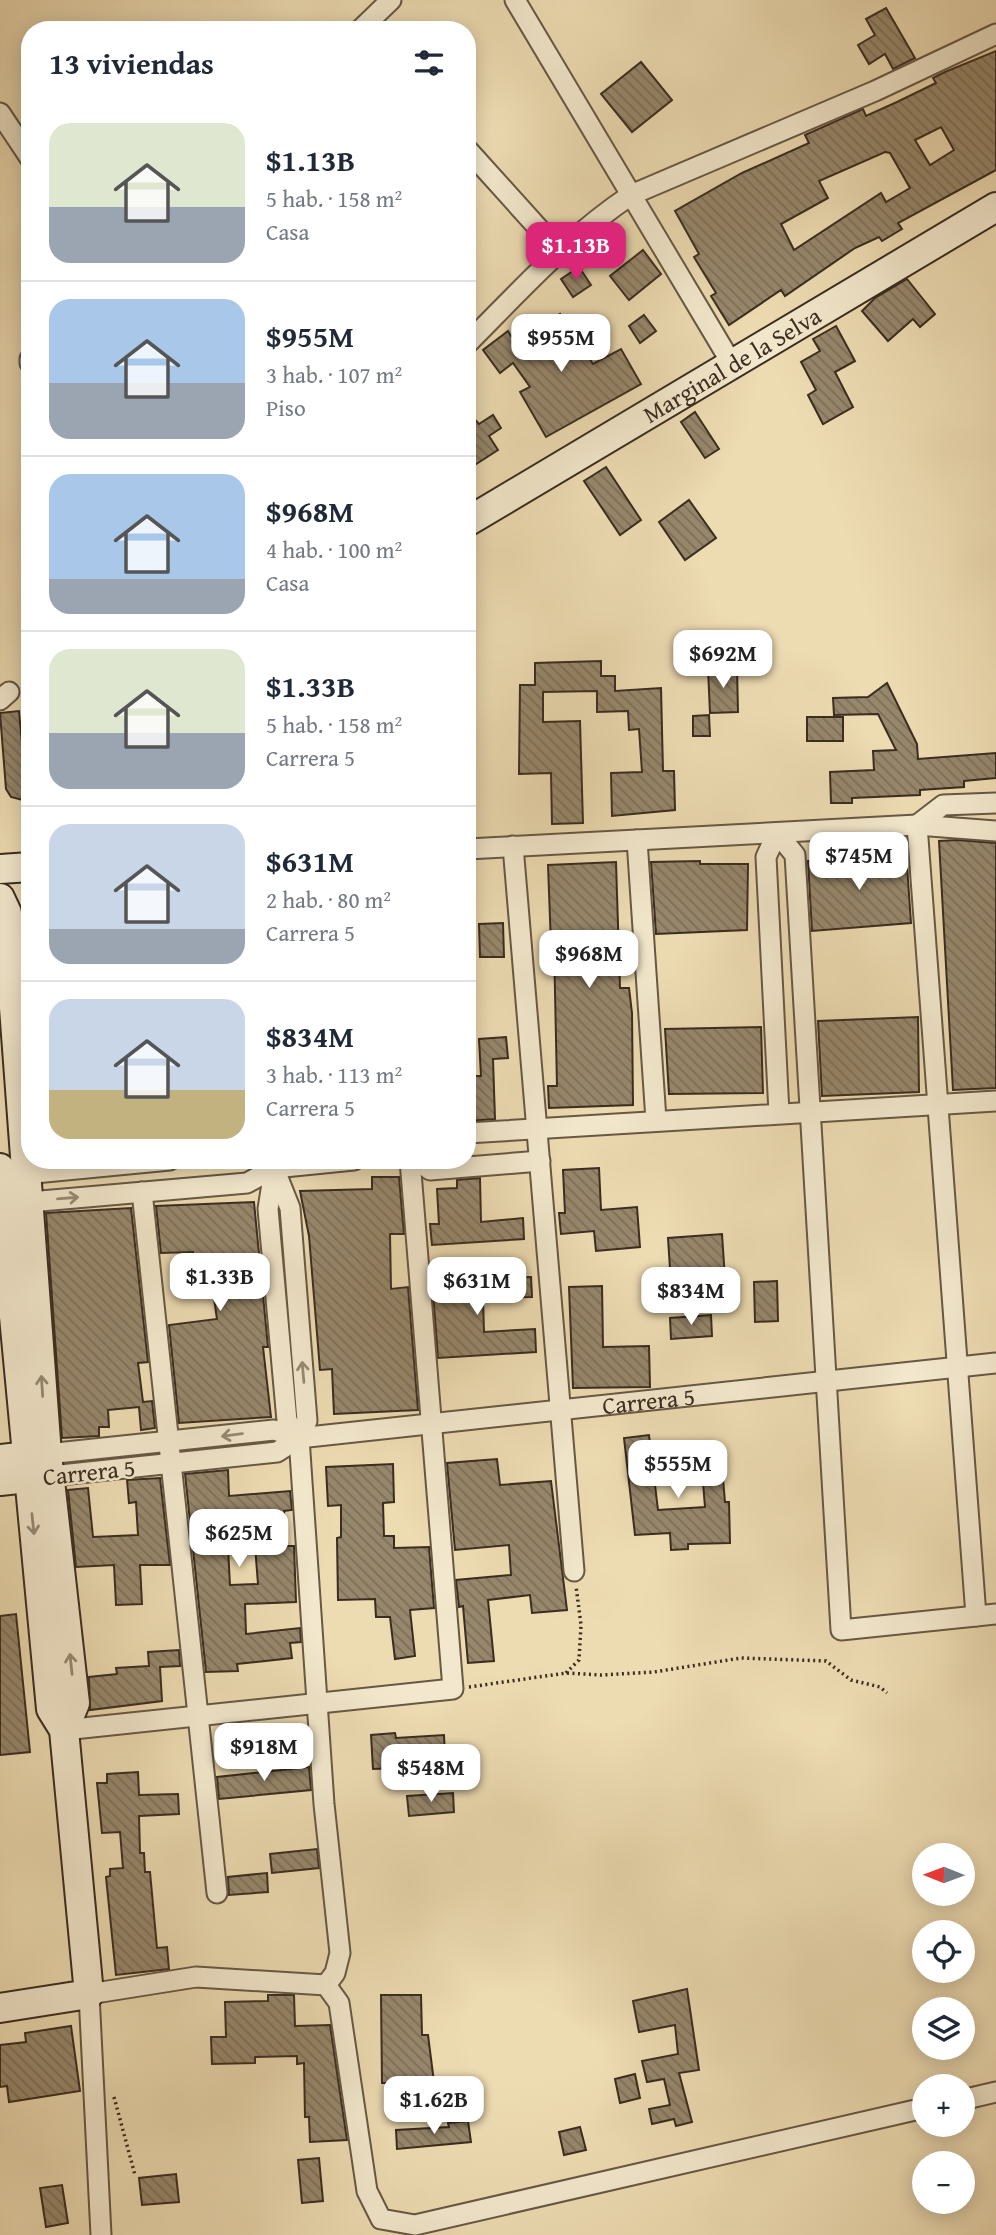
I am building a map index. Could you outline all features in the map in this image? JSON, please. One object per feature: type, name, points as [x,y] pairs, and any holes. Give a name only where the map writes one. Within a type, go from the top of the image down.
[{"type":"street","points":[[369,21],[391,0]]},
{"type":"street","points":[[515,0],[732,364]]},
{"type":"street","points":[[476,335],[559,251],[631,195],[875,91],[996,34]]},
{"type":"street","points":[[0,113],[21,144]]},
{"type":"street","points":[[476,159],[559,251]]},
{"type":"street","name":"Marginal de la Selva","points":[[476,517],[996,207]]},
{"type":"street","points":[[917,825],[943,805],[996,803]]},
{"type":"street","points":[[777,833],[795,855],[841,1630],[986,1615],[957,1368],[917,825]]},
{"type":"street","points":[[476,848],[917,825],[996,831]]},
{"type":"street","points":[[777,833],[766,858],[779,1113]]},
{"type":"street","points":[[637,840],[656,1120]]},
{"type":"street","points":[[513,846],[574,1572]]},
{"type":"street","points":[[0,869],[21,868]]},
{"type":"street","points":[[0,883],[21,882]]},
{"type":"street","points":[[0,898],[7,913],[7,1173],[51,1709],[64,1730],[89,1994],[101,2235]]},
{"type":"street","points":[[476,1132],[996,1101]]},
{"type":"street","points":[[476,1166],[540,1161]]},
{"type":"street","points":[[7,1173],[57,1169]]},
{"type":"street","points":[[11,1203],[247,1183],[262,1169]]},
{"type":"street","points":[[269,1169],[268,1209],[287,1421],[299,1438],[324,1804],[340,1953],[335,1972],[326,1985]]},
{"type":"street","points":[[64,1730],[453,1689],[411,1169]]},
{"type":"street","points":[[142,1192],[217,1893]]},
{"type":"street","name":"Carrera 5","points":[[0,1481],[31,1464],[274,1430],[299,1438],[996,1363]]},
{"type":"street","name":"Carrera 5","points":[[31,1464],[171,1464],[276,1452],[299,1438]]},
{"type":"street","points":[[0,2008],[196,1977],[326,1985]]},
{"type":"street","points":[[326,1985],[339,2003],[368,2191],[381,2219],[415,2225],[912,2111]]},
{"type":"street","points":[[975,2097],[996,2092]]},
{"type":"path","points":[[566,1673],[579,1660],[581,1625],[574,1572]]},
{"type":"path","points":[[453,1689],[566,1673],[601,1675],[654,1672],[732,1658],[827,1661],[851,1680],[880,1687],[887,1693]]},
{"type":"building","points":[[886,8],[915,58],[893,69],[885,54],[869,64],[858,45],[875,35],[866,19]]},
{"type":"building","points":[[996,51],[996,170],[898,223],[902,229],[882,241],[879,237],[855,248],[785,296],[781,290],[729,325],[711,296],[716,293],[694,257],[699,254],[675,211],[742,173],[809,143],[805,135],[863,109],[866,116],[936,83],[933,78]],"holes":[[[941,127],[954,150],[930,165],[915,140]],[[885,152],[890,153],[910,188],[886,202],[881,193],[794,250],[781,224],[828,198],[819,181]]]},
{"type":"building","points":[[641,62],[672,100],[632,132],[601,94]]},
{"type":"building","points":[[643,250],[661,274],[629,300],[610,276]]},
{"type":"building","points":[[579,267],[591,285],[573,297],[561,279]]},
{"type":"building","points":[[907,279],[935,314],[920,327],[913,319],[888,341],[862,311],[875,298]]},
{"type":"building","points":[[560,314],[593,364],[621,349],[641,384],[546,437],[520,392],[530,387],[513,363],[500,373],[483,350],[508,331],[511,336],[529,324],[534,332]]},
{"type":"building","points":[[644,315],[656,331],[640,343],[629,326]]},
{"type":"building","points":[[836,326],[855,361],[835,372],[853,407],[823,424],[808,395],[816,390],[801,362],[820,351],[813,339]]},
{"type":"building","points":[[695,412],[719,449],[705,458],[681,422]]},
{"type":"building","points":[[493,415],[501,428],[489,436],[498,450],[476,464],[476,421],[479,424]]},
{"type":"building","points":[[606,467],[641,520],[620,535],[584,481]]},
{"type":"building","points":[[689,500],[716,538],[685,560],[659,522]]},
{"type":"building","points":[[601,661],[601,676],[615,676],[615,691],[661,688],[663,771],[674,771],[675,810],[612,816],[611,773],[642,772],[639,729],[629,730],[628,711],[597,712],[597,691],[543,692],[543,722],[580,721],[583,823],[552,824],[551,773],[519,774],[520,685],[535,685],[535,663]]},
{"type":"building","points":[[737,668],[738,712],[710,713],[708,669]]},
{"type":"building","points":[[887,683],[917,744],[918,759],[996,753],[996,778],[964,781],[964,787],[920,790],[920,795],[852,798],[852,803],[831,803],[830,772],[874,770],[873,751],[896,750],[878,714],[834,715],[833,698],[868,697]]},
{"type":"building","points":[[19,711],[21,800],[11,797],[6,789],[0,713]]},
{"type":"building","points":[[709,715],[710,736],[693,736],[693,716]]},
{"type":"building","points":[[807,717],[843,717],[843,741],[807,741]]},
{"type":"building","points":[[939,841],[996,843],[996,1088],[953,1090]]},
{"type":"building","points":[[906,851],[911,923],[812,931],[808,861]]},
{"type":"building","points":[[700,861],[700,864],[748,864],[747,930],[656,934],[651,862]]},
{"type":"building","points":[[616,862],[620,988],[629,988],[632,1013],[633,1105],[549,1108],[548,1086],[557,1086],[554,945],[551,945],[548,865]]},
{"type":"building","points":[[503,923],[504,957],[480,957],[479,924]]},
{"type":"building","points":[[918,1017],[919,1092],[822,1096],[818,1021]]},
{"type":"building","points":[[761,1027],[763,1093],[669,1094],[665,1029]]},
{"type":"building","points":[[506,1037],[508,1058],[493,1059],[495,1119],[476,1120],[476,1076],[481,1076],[479,1039]]},
{"type":"building","points":[[599,1168],[601,1210],[637,1207],[640,1247],[596,1251],[594,1231],[561,1234],[559,1213],[565,1213],[563,1170]]},
{"type":"building","points":[[372,1177],[399,1177],[404,1234],[390,1234],[391,1289],[408,1287],[418,1410],[334,1414],[332,1369],[320,1370],[309,1236],[300,1191],[372,1189]]},
{"type":"building","points":[[480,1178],[481,1222],[523,1218],[524,1239],[432,1245],[430,1224],[439,1224],[437,1189],[457,1188],[457,1180]]},
{"type":"building","points":[[254,1202],[268,1347],[263,1347],[271,1417],[179,1423],[169,1325],[217,1319],[213,1292],[195,1292],[193,1252],[161,1253],[156,1206]]},
{"type":"building","points":[[131,1208],[148,1362],[138,1363],[143,1402],[152,1401],[155,1428],[141,1430],[139,1407],[108,1410],[109,1427],[99,1427],[99,1436],[62,1438],[46,1213]]},
{"type":"building","points":[[722,1234],[725,1279],[671,1284],[668,1238]]},
{"type":"building","points":[[531,1277],[532,1297],[483,1298],[484,1332],[535,1329],[536,1352],[438,1358],[432,1279]]},
{"type":"building","points":[[777,1281],[778,1321],[755,1322],[754,1282]]},
{"type":"building","points":[[602,1286],[603,1347],[649,1346],[650,1387],[573,1388],[569,1287]]},
{"type":"building","points":[[711,1315],[712,1336],[671,1339],[670,1318]]},
{"type":"building","points":[[649,1435],[658,1510],[705,1507],[700,1446],[720,1444],[725,1502],[729,1502],[730,1543],[688,1544],[688,1549],[671,1550],[670,1533],[635,1535],[624,1438]]},
{"type":"building","points":[[497,1459],[500,1485],[551,1481],[567,1610],[532,1613],[530,1595],[488,1600],[494,1661],[468,1663],[463,1606],[459,1607],[456,1580],[511,1575],[509,1545],[455,1550],[447,1463]]},
{"type":"building","points":[[393,1464],[394,1502],[383,1503],[384,1536],[394,1536],[394,1548],[429,1547],[434,1608],[410,1610],[415,1656],[395,1659],[390,1617],[376,1617],[375,1599],[338,1600],[337,1538],[341,1537],[341,1505],[328,1506],[326,1467]]},
{"type":"building","points":[[228,1470],[229,1496],[290,1491],[292,1510],[284,1511],[286,1546],[294,1546],[296,1602],[245,1604],[246,1634],[300,1628],[301,1642],[290,1643],[292,1658],[237,1664],[238,1671],[206,1672],[185,1474]],"holes":[[[255,1546],[258,1584],[230,1585],[228,1547]]]},
{"type":"building","points":[[160,1478],[170,1565],[140,1565],[142,1604],[116,1605],[114,1565],[76,1567],[68,1490],[88,1488],[93,1537],[138,1535],[136,1502],[129,1503],[127,1480]]},
{"type":"building","points":[[16,1614],[30,1752],[0,1755],[0,1616]]},
{"type":"building","points":[[179,1650],[180,1666],[160,1667],[162,1701],[90,1710],[89,1677],[117,1674],[116,1668],[149,1666],[148,1652]]},
{"type":"building","points":[[395,1733],[396,1738],[444,1735],[445,1757],[397,1759],[398,1768],[373,1769],[371,1735]]},
{"type":"building","points":[[309,1767],[311,1790],[219,1799],[217,1777]]},
{"type":"building","points":[[138,1772],[139,1795],[178,1794],[179,1814],[139,1816],[140,1853],[144,1853],[145,1872],[150,1872],[157,1948],[167,1947],[169,1969],[116,1975],[106,1877],[110,1876],[110,1869],[123,1868],[120,1832],[102,1833],[97,1783],[107,1783],[107,1774]]},
{"type":"building","points":[[453,1793],[454,1812],[409,1816],[407,1796]]},
{"type":"building","points":[[317,1849],[319,1868],[272,1873],[270,1854]]},
{"type":"building","points":[[267,1873],[268,1892],[229,1895],[228,1877]]},
{"type":"building","points":[[687,1989],[699,2070],[679,2073],[692,2122],[676,2126],[674,2119],[652,2124],[649,2109],[670,2105],[664,2079],[647,2082],[642,2061],[678,2054],[675,2025],[639,2032],[633,2001]]},
{"type":"building","points":[[268,1995],[294,1995],[295,2026],[330,2025],[347,2140],[310,2142],[309,2117],[305,2117],[304,2063],[297,2064],[297,2056],[255,2057],[255,2063],[212,2064],[211,2037],[226,2037],[225,2002],[268,2001]]},
{"type":"building","points":[[381,1995],[421,1995],[422,2035],[428,2035],[434,2082],[382,2083]]},
{"type":"building","points":[[71,2026],[80,2091],[9,2102],[7,2086],[0,2087],[0,2045],[26,2042],[25,2033]]},
{"type":"building","points":[[635,2074],[640,2098],[620,2103],[615,2079]]},
{"type":"building","points":[[468,2121],[471,2142],[397,2149],[396,2130],[449,2127],[448,2123]]},
{"type":"building","points":[[580,2127],[586,2150],[564,2155],[559,2132]]},
{"type":"building","points":[[319,2158],[323,2201],[302,2203],[298,2160]]},
{"type":"building","points":[[176,2174],[179,2202],[142,2205],[139,2178]]},
{"type":"building","points":[[62,2185],[68,2223],[46,2227],[40,2188]]}]
